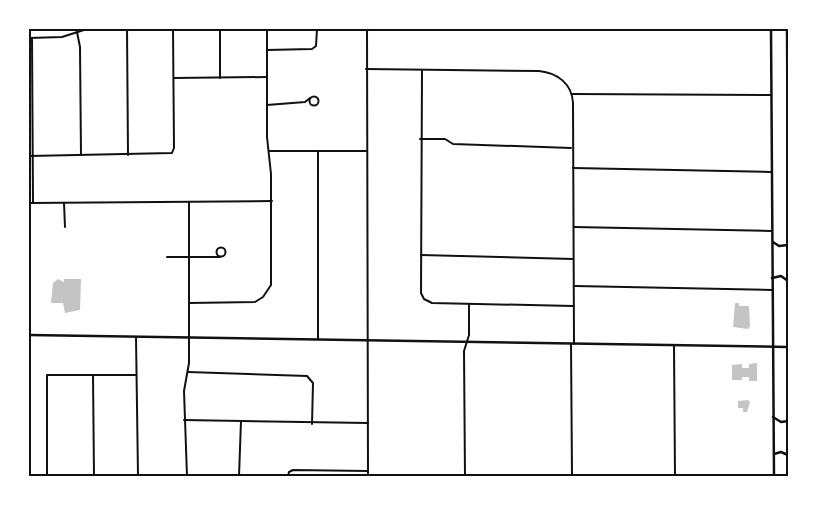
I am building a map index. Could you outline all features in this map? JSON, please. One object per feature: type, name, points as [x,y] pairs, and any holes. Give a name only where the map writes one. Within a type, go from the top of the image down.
[{"type":"main road","points":[[771,29],[774,476]]},
{"type":"main road","points":[[787,29],[788,213]]},
{"type":"main road","points":[[772,241],[779,246],[788,245]]},
{"type":"main road","points":[[772,278],[780,276],[788,281]]},
{"type":"main road","points":[[29,335],[788,348]]},
{"type":"main road","points":[[773,417],[781,422],[788,421]]},
{"type":"main road","points":[[773,454],[781,452],[788,455]]},
{"type":"street","points":[[33,203],[30,38],[62,37],[87,29]]},
{"type":"street","points":[[127,29],[128,156]]},
{"type":"street","points":[[29,156],[168,155],[173,152],[173,29]]},
{"type":"street","points":[[220,29],[220,78]]},
{"type":"street","points":[[189,304],[251,303],[259,300],[268,292],[272,278],[272,201],[268,151],[268,29]]},
{"type":"street","points":[[267,50],[308,50],[315,48],[317,29]]},
{"type":"street","points":[[367,29],[368,476]]},
{"type":"street","points":[[77,32],[80,47],[81,156]]},
{"type":"street","points":[[366,69],[546,72],[562,80],[572,94],[573,260],[575,286],[572,344],[572,476]]},
{"type":"street","points":[[422,71],[420,139],[421,293],[424,299],[432,303],[574,306]]},
{"type":"street","points":[[174,78],[267,77]]},
{"type":"street","points":[[572,94],[771,95]]},
{"type":"street","points":[[267,105],[305,102],[316,105],[318,100],[314,96],[305,102]]},
{"type":"street","points":[[310,98],[311,104]]},
{"type":"street","points":[[420,139],[445,139],[453,144],[572,148]]},
{"type":"street","points":[[268,151],[366,151]]},
{"type":"street","points":[[318,151],[318,340]]},
{"type":"street","points":[[572,168],[772,172]]},
{"type":"street","points":[[29,203],[272,201]]},
{"type":"street","points":[[187,476],[184,388],[188,372],[189,337],[189,202]]},
{"type":"street","points":[[64,203],[65,227]]},
{"type":"street","points":[[573,228],[772,231]]},
{"type":"street","points":[[167,257],[220,257],[224,255],[225,250],[221,247],[212,256]]},
{"type":"street","points":[[217,249],[216,254],[220,257]]},
{"type":"street","points":[[421,256],[573,260]]},
{"type":"street","points":[[575,286],[772,290]]},
{"type":"street","points":[[465,476],[464,351],[469,335],[469,304]]},
{"type":"street","points":[[136,337],[138,476]]},
{"type":"street","points":[[674,346],[675,476]]},
{"type":"street","points":[[188,372],[307,376],[313,384],[312,424]]},
{"type":"street","points":[[93,374],[94,476]]},
{"type":"street","points":[[47,476],[47,375],[136,375]]},
{"type":"street","points":[[184,420],[368,424]]},
{"type":"street","points":[[239,476],[241,421]]},
{"type":"street","points":[[288,476],[289,472],[293,470],[368,471]]},
{"type":"building","points":[[58,279],[64,282],[64,279],[81,279],[80,310],[65,313],[63,303],[51,303],[53,283]]},
{"type":"building","points":[[735,303],[739,303],[739,306],[749,306],[750,326],[748,329],[733,327]]},
{"type":"building","points":[[757,363],[757,381],[749,381],[749,377],[742,377],[742,380],[732,380],[732,365],[742,364],[742,368],[749,368],[749,364]]},
{"type":"building","points":[[748,400],[750,402],[747,412],[743,412],[743,408],[738,408],[738,401]]}]
